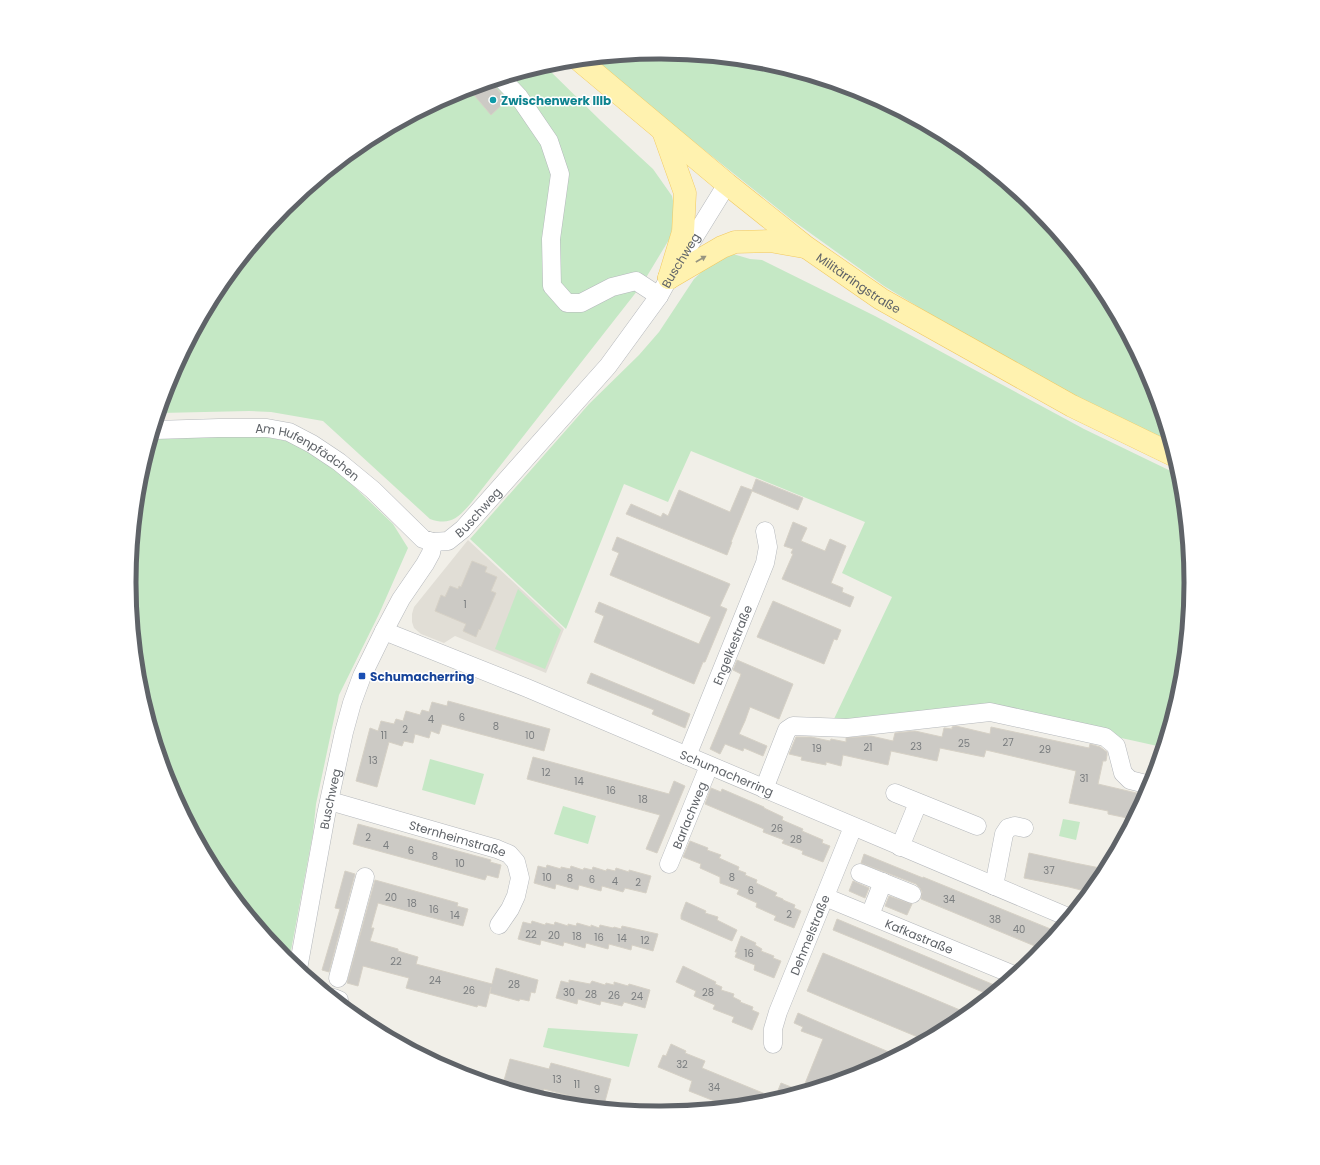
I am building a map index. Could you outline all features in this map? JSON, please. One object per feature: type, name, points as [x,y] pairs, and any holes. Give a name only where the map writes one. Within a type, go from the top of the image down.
[{"type":"main road","name":"Militärringstraße","points":[[584,64],[662,131],[806,247],[881,299],[1072,406],[1167,452]]},
{"type":"main road","points":[[662,131],[685,193],[683,232],[664,287]]},
{"type":"main road","points":[[664,287],[722,247],[735,242],[770,241],[806,247]]},
{"type":"street","points":[[506,83],[519,97],[549,141],[560,174],[551,239],[552,286],[567,303],[581,303],[612,287],[636,281],[664,287]]},
{"type":"street","name":"Buschweg","points":[[299,961],[325,822],[344,732],[352,703],[362,676],[401,599],[425,564],[431,553],[433,542],[448,541],[463,529],[608,366],[664,287],[727,184]]},
{"type":"street","name":"Am Hufenpfädchen","points":[[159,430],[267,428],[289,432],[312,444],[339,462],[373,490],[422,539],[433,542]]},
{"type":"street","name":"Engelkestraße","points":[[687,756],[764,563],[768,547],[765,531]]},
{"type":"street","name":"Schumacherring","points":[[384,631],[527,688],[1064,915]]},
{"type":"street","points":[[764,789],[787,730],[793,726],[847,728],[990,712],[1105,737],[1116,746],[1123,773],[1130,780],[1144,783]]},
{"type":"street","name":"Barlachweg","points":[[669,864],[709,766]]},
{"type":"street","points":[[895,794],[977,826]]},
{"type":"street","name":"Sternheimstraße","points":[[330,801],[497,849],[509,854],[516,862],[520,878],[516,896],[510,909],[499,925]]},
{"type":"street","points":[[900,847],[918,803]]},
{"type":"street","points":[[994,886],[1004,834],[1008,828],[1015,826],[1024,828]]},
{"type":"street","name":"Dehmelstraße","points":[[773,1044],[773,1030],[778,1012],[853,827]]},
{"type":"street","points":[[860,873],[912,894]]},
{"type":"street","points":[[338,978],[365,877]]},
{"type":"street","points":[[870,915],[883,882]]},
{"type":"street","name":"Kafkastraße","points":[[825,897],[1009,973]]},
{"type":"shaded area","points":[[468,540],[564,629],[546,673],[455,636],[444,643],[421,634],[414,628],[412,614],[414,607]]},
{"type":"green space","points":[[660,59],[694,60],[728,63],[762,69],[828,87],[860,99],[892,113],[951,147],[979,167],[1030,212],[1054,237],[1075,264],[1095,292],[1130,351],[1144,382],[1164,440],[1080,399],[974,341],[884,286],[792,220],[595,63]]},
{"type":"green space","points":[[550,71],[653,169],[672,196],[675,210],[670,238],[641,286],[471,503],[462,513],[453,519],[443,522],[430,519],[323,421],[271,412],[164,413],[190,351],[207,321],[225,292],[266,237],[290,212],[341,167],[398,129],[428,113],[492,87]]},
{"type":"green space","points":[[733,254],[750,259],[762,260],[875,316],[1084,429],[1171,471],[1179,514],[1184,582],[1179,651],[1166,718],[1158,746],[986,708],[833,721],[892,597],[842,573],[865,522],[691,451],[668,502],[624,484],[566,629],[470,539],[589,404],[639,355],[659,332],[694,279],[712,262]]},
{"type":"green space","points":[[253,435],[288,441],[305,449],[341,474],[393,524],[408,548],[379,614],[339,695],[316,804],[313,833],[290,953],[266,928],[245,901],[207,844],[190,814],[176,783],[154,718],[141,651],[136,582],[141,514],[157,438]]},
{"type":"green space","points":[[518,589],[561,630],[545,669],[495,649]]},
{"type":"green space","points":[[430,759],[484,774],[475,805],[422,790]]},
{"type":"green space","points":[[563,806],[596,816],[588,844],[554,834]]},
{"type":"green space","points":[[1063,819],[1080,822],[1076,840],[1059,836]]},
{"type":"green space","points":[[548,1028],[638,1034],[629,1067],[543,1047]]},
{"type":"building","points":[[494,86],[507,100],[491,115],[473,94]]},
{"type":"building","points":[[756,479],[803,498],[798,510],[752,491],[727,555],[626,514],[631,504],[661,517],[663,513],[668,516],[679,490],[730,512],[741,486],[752,490]]},
{"type":"building","points":[[793,522],[807,528],[801,541],[825,551],[830,539],[846,546],[831,583],[843,588],[842,592],[854,597],[850,607],[782,579],[793,554],[791,553],[793,549],[784,546]]},
{"type":"building","points":[[617,537],[730,584],[720,606],[727,609],[705,662],[703,662],[694,684],[594,642],[604,616],[595,612],[599,602],[699,644],[711,617],[610,575],[619,553],[612,550]]},
{"type":"building","points":[[472,561],[487,567],[485,572],[497,577],[491,591],[496,593],[476,637],[463,631],[466,624],[435,611],[441,595],[445,597],[450,586],[458,589],[459,586],[461,587]]},
{"type":"building","points":[[773,601],[841,630],[837,640],[834,639],[824,664],[757,637]]},
{"type":"building","points":[[737,660],[793,684],[779,719],[750,707],[739,734],[767,746],[763,756],[744,748],[743,751],[725,744],[720,754],[710,749],[741,674],[733,670]]},
{"type":"building","points":[[591,673],[690,714],[685,728],[652,714],[654,710],[587,683]]},
{"type":"building","points":[[448,701],[550,729],[544,751],[442,724],[439,734],[431,731],[429,738],[415,734],[413,743],[404,741],[402,746],[389,742],[377,787],[356,781],[370,728],[378,731],[381,721],[394,724],[396,719],[403,721],[406,711],[420,715],[422,710],[429,712],[432,702],[447,706]]},
{"type":"building","points":[[956,726],[990,734],[991,727],[1089,748],[1090,744],[1100,747],[1107,752],[1107,755],[1106,761],[1103,761],[1098,784],[1139,794],[1128,818],[1108,814],[1108,811],[1069,803],[1076,771],[986,750],[984,757],[940,748],[937,761],[891,751],[888,765],[843,755],[841,766],[826,762],[826,765],[801,760],[802,757],[789,754],[796,737],[811,737],[830,741],[831,739],[846,742],[846,738],[871,736],[893,741],[895,733],[915,731],[942,737],[944,728],[952,729],[952,727]]},
{"type":"building","points":[[533,757],[669,794],[674,781],[685,786],[657,853],[646,849],[660,815],[527,779]]},
{"type":"building","points":[[711,788],[721,792],[722,789],[764,807],[783,817],[782,820],[823,840],[822,843],[830,846],[823,862],[802,854],[803,851],[782,843],[784,840],[763,832],[764,829],[705,804]]},
{"type":"building","points":[[358,824],[491,860],[490,862],[501,865],[498,878],[487,875],[485,880],[353,844]]},
{"type":"building","points":[[690,841],[708,848],[707,850],[721,855],[719,858],[739,867],[738,870],[757,880],[756,883],[777,893],[775,896],[795,905],[794,908],[801,911],[794,928],[774,920],[776,916],[756,907],[757,903],[737,894],[739,890],[720,883],[720,877],[700,868],[701,864],[683,857]]},
{"type":"building","points":[[1029,853],[1098,868],[1083,890],[1024,878]]},
{"type":"building","points":[[864,854],[1052,930],[1036,947],[921,899],[922,892],[916,884],[861,863]]},
{"type":"building","points":[[547,865],[561,869],[561,867],[570,869],[571,866],[583,870],[584,868],[592,870],[593,867],[606,871],[607,869],[615,871],[616,868],[651,876],[646,893],[625,888],[623,892],[602,886],[601,891],[579,885],[578,890],[556,884],[555,889],[534,883],[538,866],[546,868]]},
{"type":"building","points":[[345,871],[355,874],[329,972],[322,970],[340,909],[335,908]]},
{"type":"building","points":[[375,880],[458,903],[457,906],[468,909],[463,926],[378,903],[371,928],[374,928],[370,941],[398,949],[398,951],[418,957],[416,964],[492,984],[496,968],[538,980],[535,993],[531,992],[529,1001],[520,999],[519,1001],[490,993],[491,987],[486,1007],[478,1005],[477,1007],[406,988],[409,978],[363,966],[358,986],[347,983]]},
{"type":"building","points":[[853,881],[869,888],[865,898],[849,891]]},
{"type":"building","points":[[889,896],[912,904],[907,915],[885,906]]},
{"type":"building","points":[[686,902],[706,911],[705,913],[718,917],[717,920],[737,930],[732,941],[681,919]]},
{"type":"building","points":[[837,919],[994,985],[985,993],[833,930]]},
{"type":"building","points":[[532,921],[545,925],[546,923],[554,925],[555,922],[568,926],[568,924],[576,926],[577,923],[599,928],[600,925],[621,929],[622,926],[658,934],[653,951],[632,945],[631,950],[609,944],[608,949],[586,943],[585,948],[564,942],[563,946],[541,940],[540,945],[518,939],[523,922],[531,924]]},
{"type":"building","points":[[741,936],[756,943],[755,945],[762,949],[761,951],[774,956],[773,958],[781,961],[774,978],[754,970],[755,965],[735,957],[737,952],[735,952]]},
{"type":"building","points":[[823,953],[961,1011],[919,1038],[807,991]]},
{"type":"building","points":[[683,966],[716,982],[715,984],[722,987],[721,990],[734,994],[733,997],[741,1001],[740,1002],[753,1007],[752,1010],[759,1013],[752,1030],[732,1022],[734,1017],[713,1009],[715,1005],[694,996],[696,991],[676,982]]},
{"type":"building","points":[[569,980],[590,984],[592,981],[605,985],[606,983],[614,985],[614,982],[628,986],[629,984],[650,990],[645,1008],[624,1002],[622,1006],[601,1001],[600,1005],[578,999],[577,1004],[556,998],[561,981],[569,983]]},
{"type":"building","points":[[798,1013],[891,1053],[860,1066],[804,1085],[823,1039],[801,1031],[803,1027],[794,1023]]},
{"type":"building","points":[[671,1044],[686,1051],[685,1053],[705,1061],[702,1068],[767,1095],[719,1103],[689,1091],[692,1081],[658,1067],[663,1055],[666,1056]]},
{"type":"building","points":[[510,1059],[549,1069],[551,1063],[611,1079],[605,1103],[593,1102],[544,1089],[543,1092],[504,1082]]},
{"type":"building","points":[[781,1083],[794,1088],[777,1092]]},
{"type":"place","name":"Zwischenwerk IIIb","points":[[493,100]]},
{"type":"place","name":"Schumacherring","points":[[362,676]]}]
